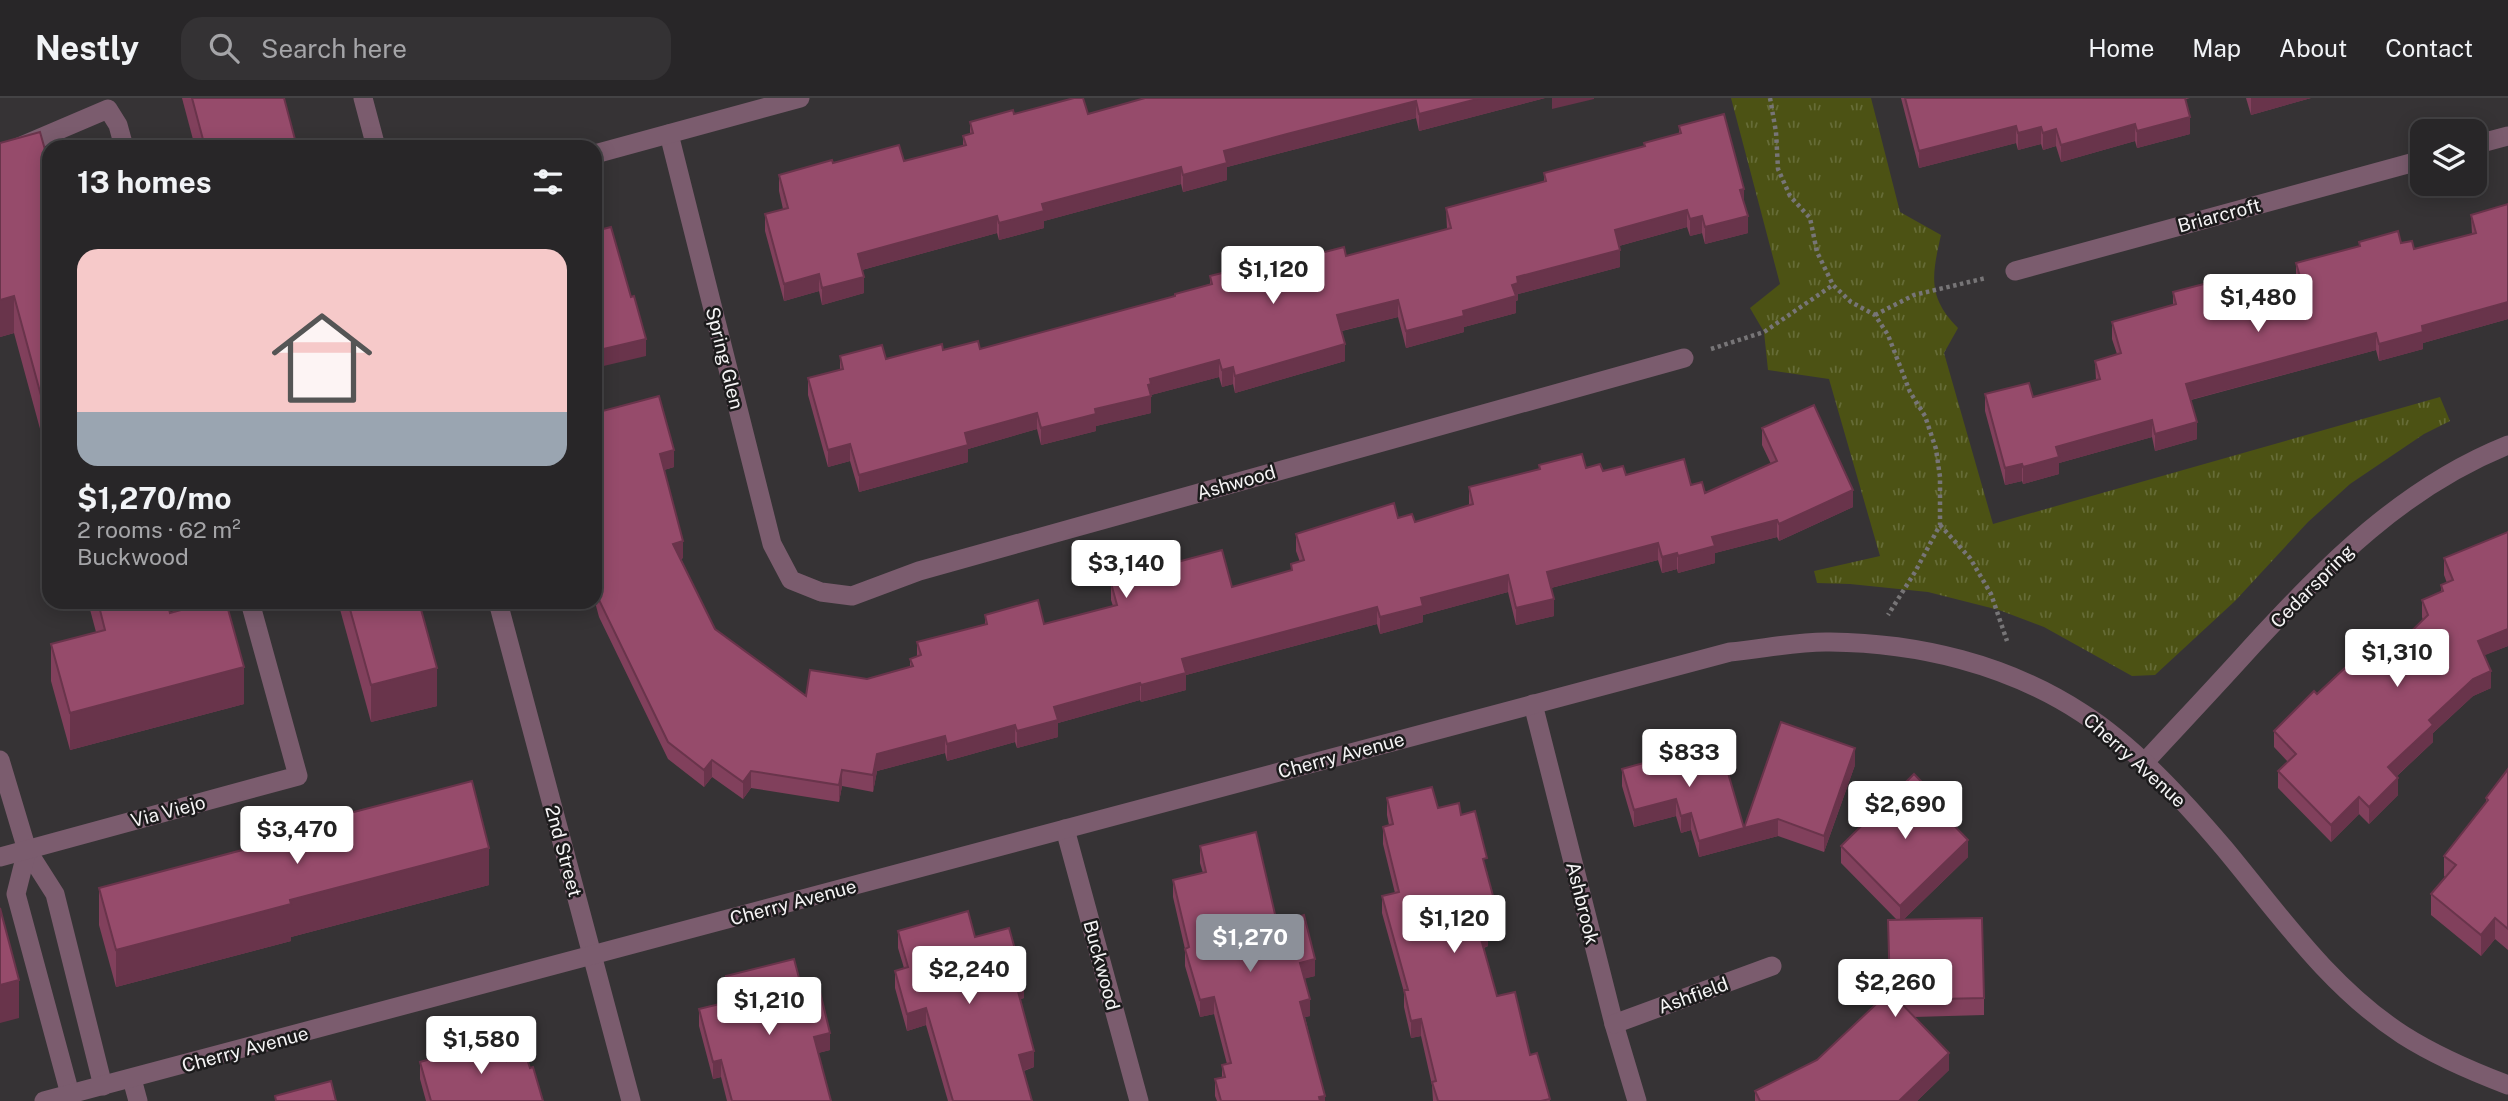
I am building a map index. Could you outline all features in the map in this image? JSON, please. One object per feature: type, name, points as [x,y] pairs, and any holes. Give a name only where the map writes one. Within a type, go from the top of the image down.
[{"type":"street","points":[[363,98],[374,140]]},
{"type":"street","points":[[602,152],[800,98]]},
{"type":"street","points":[[0,155],[108,108],[118,125],[122,140]]},
{"type":"street","name":"Spring Glen","points":[[668,134],[772,544],[791,580]]},
{"type":"street","points":[[2487,142],[2508,136]]},
{"type":"street","name":"Briarcroft","points":[[2015,271],[2410,163]]},
{"type":"street","name":"Ashwood","points":[[791,580],[821,592],[852,596],[919,571],[1684,358]]},
{"type":"street","name":"Cedarspring","points":[[2144,763],[2318,575],[2397,507],[2480,456],[2508,445]]},
{"type":"street","name":"Via Viejo","points":[[0,857],[298,776],[252,609]]},
{"type":"street","name":"2nd Street","points":[[500,609],[631,1101]]},
{"type":"street","name":"Cherry Avenue","points":[[44,1101],[1730,652],[1828,641],[1897,645],[1972,662],[2021,681],[2084,713],[2144,763],[2197,817],[2307,950],[2361,1003],[2429,1051],[2508,1085]]},
{"type":"street","name":"Ashbrook","points":[[1533,704],[1614,1024],[1637,1101]]},
{"type":"street","points":[[0,760],[27,850],[55,894],[103,1086]]},
{"type":"street","name":"Buckwood","points":[[1065,829],[1139,1101]]},
{"type":"street","points":[[27,850],[16,894],[70,1094]]},
{"type":"street","name":"Ashfield","points":[[1614,1024],[1772,966]]},
{"type":"street","points":[[132,1079],[138,1101]]},
{"type":"path","points":[[1770,98],[1776,132],[1778,169],[1790,196],[1810,218],[1817,252],[1833,285],[1852,302],[1875,315],[1888,335],[1910,392],[1925,416],[1936,449],[1940,477],[1940,525],[1915,572],[1870,644]]},
{"type":"path","points":[[1875,315],[1914,295],[2015,271]]},
{"type":"path","points":[[1684,358],[1764,332],[1833,285]]},
{"type":"path","points":[[1940,525],[1970,558],[1991,594],[2021,681]]},
{"type":"green space","points":[[1731,98],[1871,98],[1900,212],[1941,235],[1934,285],[1941,306],[1958,328],[1944,353],[1993,524],[2440,397],[2450,421],[2424,434],[2350,484],[2308,522],[2235,601],[2155,675],[2132,676],[2044,627],[1999,610],[1928,592],[1817,583],[1814,571],[1880,556],[1829,379],[1768,370],[1764,332],[1750,308],[1780,284]]},
{"type":"building","points":[[192,98],[284,98],[295,140],[203,140]]},
{"type":"building","points":[[1083,98],[1088,114],[1145,98],[1481,98],[1419,114],[1416,101],[1287,134],[1224,151],[1227,163],[1183,175],[1181,167],[1042,204],[1044,211],[999,223],[997,216],[858,254],[864,277],[822,288],[819,274],[784,284],[765,214],[788,208],[779,175],[899,145],[904,161],[966,145],[963,136],[973,133],[970,122]]},
{"type":"building","points":[[1905,98],[2185,98],[2190,117],[2137,131],[2135,124],[2061,145],[2056,129],[2043,133],[2041,127],[2018,133],[2016,126],[1919,151]]},
{"type":"building","points":[[1724,114],[1744,189],[1740,190],[1748,216],[1705,227],[1702,216],[1690,219],[1687,210],[1615,230],[1620,250],[1517,277],[1518,283],[1512,285],[1516,296],[1463,311],[1464,316],[1406,331],[1398,300],[1337,315],[1345,344],[1235,376],[1233,367],[1222,370],[1219,360],[1150,379],[1151,384],[1148,385],[1151,396],[1095,409],[1096,414],[1041,428],[1037,413],[965,433],[968,445],[859,475],[850,444],[828,450],[808,378],[843,369],[840,356],[882,345],[886,359],[942,344],[943,350],[978,341],[980,349],[1175,296],[1212,284],[1210,276],[1254,265],[1256,270],[1344,247],[1346,256],[1451,228],[1446,208],[1546,181],[1544,173],[1645,146],[1644,143],[1681,133],[1679,126]]},
{"type":"building","points":[[40,132],[42,140],[42,399],[14,296],[0,300],[0,143]]},
{"type":"building","points":[[2508,204],[2508,302],[2422,326],[2423,332],[2379,344],[2376,333],[2186,384],[2197,422],[2155,434],[2152,420],[2056,447],[2059,457],[2023,467],[2022,464],[2005,468],[1985,394],[2029,383],[2033,397],[2100,379],[2095,361],[2121,353],[2112,322],[2176,304],[2173,292],[2227,278],[2236,307],[2303,287],[2296,263],[2360,246],[2359,242],[2398,231],[2401,243],[2412,241],[2414,249],[2476,233],[2471,215]]},
{"type":"building","points":[[611,227],[646,339],[602,349],[602,229]]},
{"type":"building","points":[[659,396],[674,450],[660,454],[683,541],[673,544],[715,629],[806,696],[810,670],[867,679],[913,666],[910,659],[921,655],[917,642],[987,624],[985,615],[1038,600],[1044,624],[1117,605],[1111,583],[1171,568],[1170,564],[1222,550],[1232,587],[1292,570],[1291,564],[1304,560],[1296,534],[1394,503],[1398,518],[1412,514],[1415,522],[1473,504],[1469,487],[1540,469],[1539,465],[1582,454],[1586,468],[1600,464],[1603,471],[1623,466],[1626,475],[1684,459],[1691,485],[1702,482],[1705,493],[1777,461],[1762,428],[1814,405],[1853,490],[1779,524],[1777,520],[1712,537],[1715,546],[1678,556],[1677,553],[1662,557],[1658,543],[1547,572],[1554,599],[1516,608],[1508,575],[1421,598],[1423,606],[1380,617],[1377,607],[1182,659],[1186,673],[1054,707],[1058,720],[1017,731],[1015,725],[947,744],[945,736],[877,754],[873,775],[842,770],[839,785],[751,771],[743,782],[712,760],[704,770],[668,742],[602,606],[602,411]]},
{"type":"building","points":[[2508,532],[2508,629],[2478,641],[2491,671],[2473,679],[2429,720],[2433,725],[2388,767],[2398,778],[2369,807],[2359,797],[2331,825],[2278,771],[2296,754],[2274,731],[2314,691],[2317,694],[2363,651],[2369,658],[2378,649],[2385,657],[2428,615],[2422,600],[2443,591],[2441,585],[2453,580],[2444,558]]},
{"type":"building","points":[[100,609],[169,609],[170,613],[185,609],[228,609],[244,667],[70,713],[51,644],[105,630]]},
{"type":"building","points":[[350,609],[421,609],[437,668],[371,685]]},
{"type":"building","points":[[1781,722],[1855,748],[1824,836],[1778,819],[1744,828]]},
{"type":"building","points":[[1719,742],[1744,828],[1699,841],[1691,813],[1681,816],[1676,799],[1634,810],[1622,769]]},
{"type":"building","points":[[2508,769],[2508,929],[2495,918],[2481,935],[2431,894],[2456,865],[2444,856],[2488,800],[2486,798]]},
{"type":"building","points":[[1914,774],[1946,807],[1941,812],[1968,840],[1900,906],[1841,846]]},
{"type":"building","points":[[472,781],[489,848],[290,900],[291,904],[116,950],[99,888],[295,836],[293,828]]},
{"type":"building","points":[[1432,787],[1438,808],[1459,803],[1461,815],[1475,811],[1487,858],[1483,859],[1498,914],[1484,918],[1488,929],[1479,932],[1497,996],[1515,992],[1530,1055],[1537,1053],[1550,1099],[1438,1101],[1432,1082],[1436,1081],[1421,1019],[1411,1021],[1404,990],[1408,990],[1382,896],[1399,892],[1383,827],[1393,824],[1387,798]]},
{"type":"building","points":[[1256,832],[1277,923],[1304,915],[1315,959],[1300,963],[1310,999],[1300,1002],[1325,1096],[1319,1097],[1320,1101],[1221,1101],[1215,1079],[1225,1077],[1222,1065],[1231,1063],[1214,997],[1200,1000],[1185,949],[1189,947],[1173,880],[1206,872],[1200,846]]},
{"type":"building","points":[[0,908],[19,980],[0,985]]},
{"type":"building","points":[[968,911],[975,937],[1009,928],[1024,981],[1016,984],[1034,1051],[1019,1055],[1032,1101],[953,1101],[926,1008],[907,1014],[895,971],[908,967],[898,931]]},
{"type":"building","points":[[1982,918],[1984,998],[1898,1000],[1949,1053],[1899,1101],[1760,1101],[1755,1091],[1817,1060],[1890,991],[1888,920]]},
{"type":"building","points":[[794,959],[804,997],[820,992],[830,1033],[814,1037],[831,1101],[732,1101],[721,1060],[713,1062],[699,1009],[732,1001],[726,976]]},
{"type":"building","points":[[500,1040],[507,1061],[526,1056],[530,1068],[533,1067],[543,1101],[431,1101],[420,1062]]},
{"type":"building","points":[[331,1081],[336,1101],[276,1101],[275,1096]]}]
